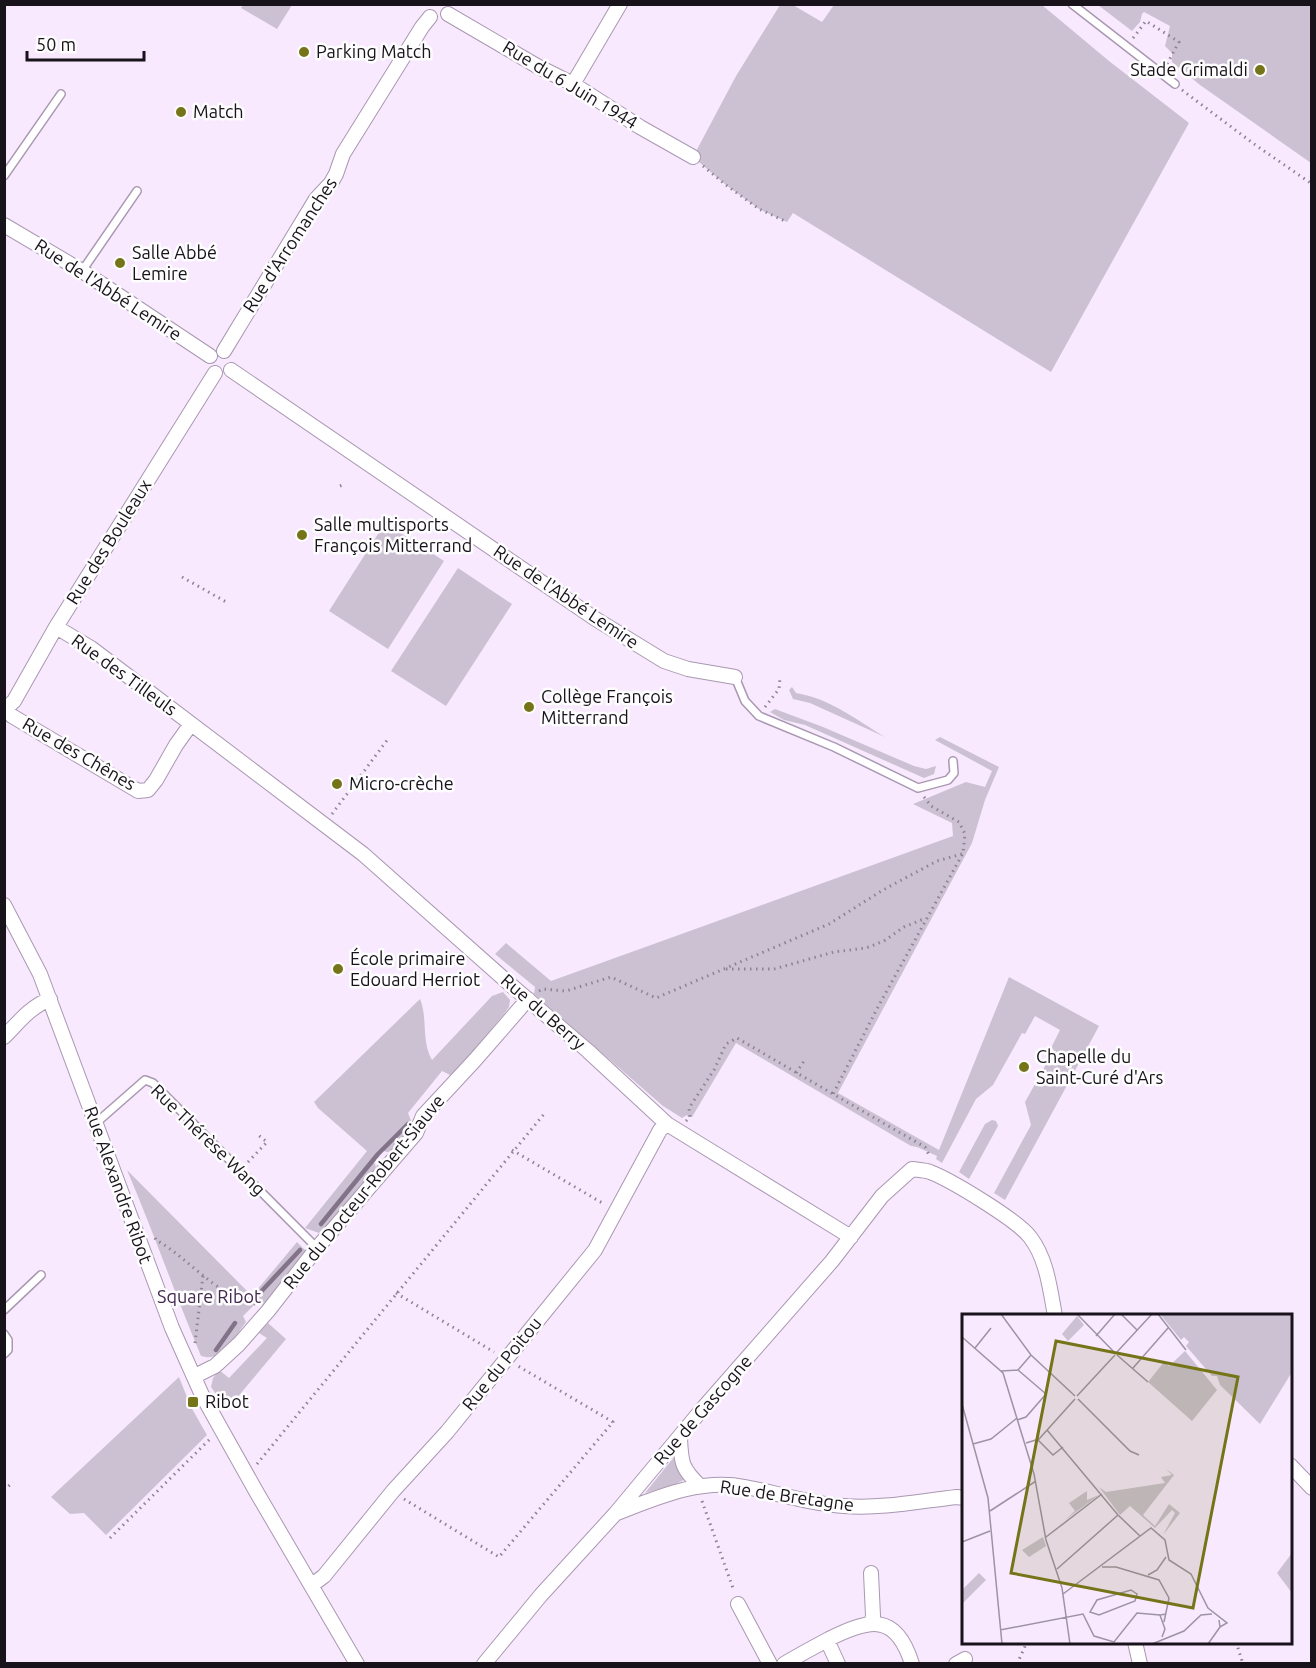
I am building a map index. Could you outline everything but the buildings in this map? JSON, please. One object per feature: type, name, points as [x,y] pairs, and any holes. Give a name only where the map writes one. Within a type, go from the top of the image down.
[{"type":"street","points":[[573,84],[620,4]]},
{"type":"street","points":[[428,11],[436,19],[443,18],[449,9]]},
{"type":"street","name":"Rue du 6 Juin 1944","points":[[449,9],[537,66],[573,84],[640,127],[693,157]]},
{"type":"street","name":"Rue d'Arromanches","points":[[224,351],[316,199],[331,183],[343,154],[422,27],[428,11]]},
{"type":"street","name":"Rue de l'Abbé Lemire","points":[[4,225],[82,271],[210,356]]},
{"type":"street","points":[[216,351],[224,351],[231,355],[233,362],[231,370],[222,375],[210,368],[209,360],[216,351]]},
{"type":"street","name":"Rue de l'Abbé Lemire","points":[[231,370],[594,618],[664,661],[688,669],[735,677]]},
{"type":"street","name":"Rue des Bouleaux","points":[[5,710],[14,701],[57,627],[215,373]]},
{"type":"street","name":"Rue des Tilleuls","points":[[57,627],[91,648],[191,724]]},
{"type":"street","name":"Rue des Chênes","points":[[5,710],[138,791],[148,790],[156,780],[191,724]]},
{"type":"street","name":"Rue du Berry","points":[[191,724],[363,854],[588,1051],[667,1124],[851,1237]]},
{"type":"street","name":"Rue Alexandre Ribot","points":[[4,905],[30,953],[50,999],[172,1328],[202,1395],[357,1664]]},
{"type":"street","points":[[4,1037],[30,1010],[50,999]]},
{"type":"street","name":"Rue du Docteur-Robert-Siauve","points":[[192,1371],[215,1366],[239,1344],[317,1248],[417,1133],[423,1116],[528,999]]},
{"type":"street","name":"Rue du Poitou","points":[[312,1585],[324,1576],[393,1491],[447,1432],[582,1268],[595,1250],[660,1130],[667,1124]]},
{"type":"street","name":"Rue de Gascogne","points":[[484,1664],[541,1595],[615,1514],[704,1407],[832,1261],[882,1196],[912,1169],[927,1171]]},
{"type":"street","points":[[927,1171],[948,1180],[1010,1219],[1030,1236],[1042,1259],[1055,1314]]},
{"type":"street","points":[[680,1438],[682,1465],[700,1486]]},
{"type":"street","points":[[1292,1467],[1311,1488]]},
{"type":"street","name":"Rue de Bretagne","points":[[615,1514],[675,1492],[700,1486],[743,1486],[799,1500],[858,1507],[961,1496]]},
{"type":"street","points":[[871,1624],[873,1616],[872,1573]]},
{"type":"street","points":[[738,1604],[770,1664]]},
{"type":"street","points":[[784,1664],[861,1624],[871,1624],[884,1626],[896,1633],[905,1645],[912,1664]]},
{"type":"street","points":[[827,1640],[838,1664]]},
{"type":"street","points":[[1135,1644],[1140,1664]]},
{"type":"lane","points":[[1072,4],[1175,84]]},
{"type":"lane","points":[[4,176],[61,94]]},
{"type":"lane","points":[[82,271],[137,191]]},
{"type":"lane","points":[[735,677],[745,701],[759,716],[834,747],[918,788],[948,780],[954,773],[953,761]]},
{"type":"lane","name":"Rue Thérèse Wang","points":[[96,1124],[145,1080],[153,1083],[317,1248]]},
{"type":"lane","points":[[4,1310],[41,1275]]},
{"type":"lane","points":[[4,1334],[8,1340],[8,1350],[4,1354]]},
{"type":"path","points":[[1126,47],[1146,21],[1179,42],[1170,60],[1160,72]]},
{"type":"path","points":[[1175,84],[1311,184]]},
{"type":"path","points":[[693,157],[759,209],[787,222]]},
{"type":"path","points":[[340,486],[345,484]]},
{"type":"path","points":[[182,577],[228,603]]},
{"type":"path","points":[[759,716],[779,689],[780,678]]},
{"type":"path","points":[[325,825],[388,739]]},
{"type":"path","points":[[833,1094],[963,853],[964,834],[959,822],[931,806],[918,788]]},
{"type":"path","points":[[528,999],[543,989],[566,991],[611,977],[656,998],[829,924],[883,890],[937,861],[963,853]]},
{"type":"path","points":[[724,969],[774,969],[834,952],[866,948],[884,941],[904,927],[927,918]]},
{"type":"path","points":[[680,1131],[690,1117],[690,1108],[714,1070],[726,1044],[737,1038],[925,1147],[933,1161],[927,1171]]},
{"type":"path","points":[[796,1073],[806,1058]]},
{"type":"path","points":[[246,1472],[257,1463],[512,1150],[544,1114]]},
{"type":"path","points":[[240,1170],[267,1142],[258,1134]]},
{"type":"path","points":[[512,1150],[617,1210]]},
{"type":"path","points":[[152,1231],[156,1240],[169,1247],[212,1284],[248,1303],[264,1305],[268,1311]]},
{"type":"path","points":[[192,1371],[203,1276]]},
{"type":"path","points":[[393,1491],[499,1557],[613,1422],[396,1293]]},
{"type":"path","points":[[110,1538],[210,1439],[223,1432]]},
{"type":"path","points":[[4,1491],[13,1482]]},
{"type":"path","points":[[700,1486],[701,1498],[738,1604]]},
{"type":"path","points":[[1017,1664],[1026,1644]]},
{"type":"path","points":[[1237,1644],[1243,1664]]},
{"type":"green space","points":[[243,4],[292,5],[277,29],[241,8]]},
{"type":"green space","points":[[780,5],[793,5],[822,22],[834,5],[1042,5],[1189,123],[1051,372],[793,213],[787,222],[759,209],[693,157],[736,76]]},
{"type":"green space","name":"Stade Grimaldi","points":[[1098,5],[1311,5],[1311,163],[1200,85],[1172,62],[1172,53],[1165,46],[1170,26],[1144,12],[1140,22],[1132,31]]},
{"type":"green space","points":[[385,523],[444,561],[388,649],[329,611]]},
{"type":"green space","points":[[458,568],[512,604],[446,706],[391,671]]},
{"type":"green space","points":[[792,687],[796,693],[831,705],[885,737],[810,703],[793,699],[789,690]]},
{"type":"green space","points":[[775,709],[914,766],[926,769],[936,766],[934,774],[924,778],[805,725],[784,720],[770,712]]},
{"type":"green space","points":[[940,737],[999,767],[985,800],[972,843],[838,1093],[939,1150],[1009,977],[1099,1026],[1005,1200],[994,1193],[1031,1125],[1025,1102],[1054,1050],[1051,1048],[1060,1030],[1035,1016],[1025,1034],[1022,1033],[993,1085],[976,1099],[942,1163],[936,1159],[937,1156],[911,1146],[736,1043],[692,1117],[687,1115],[682,1118],[663,1106],[534,994],[535,987],[495,954],[506,943],[551,981],[953,836],[952,823],[913,804],[966,782],[985,787],[992,771],[935,740]]},
{"type":"green space","points":[[503,992],[510,1000],[509,1007],[452,1076],[442,1071],[408,1113],[413,1126],[409,1134],[392,1153],[383,1151],[374,1162],[376,1167],[364,1185],[336,1220],[319,1233],[305,1228],[367,1151],[314,1102],[420,999],[427,1045],[432,1060],[492,996]]},
{"type":"green space","points":[[992,1120],[996,1121],[998,1126],[969,1179],[959,1172],[985,1124]]},
{"type":"green space","name":"Square Ribot","points":[[127,1170],[252,1296],[297,1242],[306,1251],[264,1305],[255,1304],[243,1316],[246,1322],[227,1347],[215,1356],[201,1356]]},
{"type":"green space","points":[[268,1323],[286,1339],[227,1410],[211,1387],[213,1378],[219,1370],[229,1378],[267,1338],[259,1333]]},
{"type":"green space","points":[[179,1377],[191,1407],[207,1435],[106,1535],[84,1513],[70,1514],[51,1497]]},
{"type":"green space","points":[[674,1457],[679,1471],[686,1478],[672,1486],[645,1493]]},
{"type":"waterway","points":[[321,1224],[378,1154],[408,1124]]},
{"type":"waterway","points":[[257,1296],[300,1250]]},
{"type":"waterway","points":[[216,1350],[235,1323]]},
{"type":"place","name":"Parking Match","points":[[304,52]]},
{"type":"place","name":"Stade Grimaldi","points":[[1260,70]]},
{"type":"place","name":"Match","points":[[181,112]]},
{"type":"place","name":"Salle Abbé Lemire","points":[[120,263]]},
{"type":"place","name":"Salle multisports François Mitterrand","points":[[302,535]]},
{"type":"place","name":"Collège François Mitterrand","points":[[529,707]]},
{"type":"place","name":"Micro-crèche","points":[[337,784]]},
{"type":"place","name":"École primaire Edouard Herriot","points":[[338,969]]},
{"type":"place","name":"Chapelle du Saint-Curé d'Ars","points":[[1024,1067]]},
{"type":"place","name":"Ribot","points":[[193,1402]]}]
